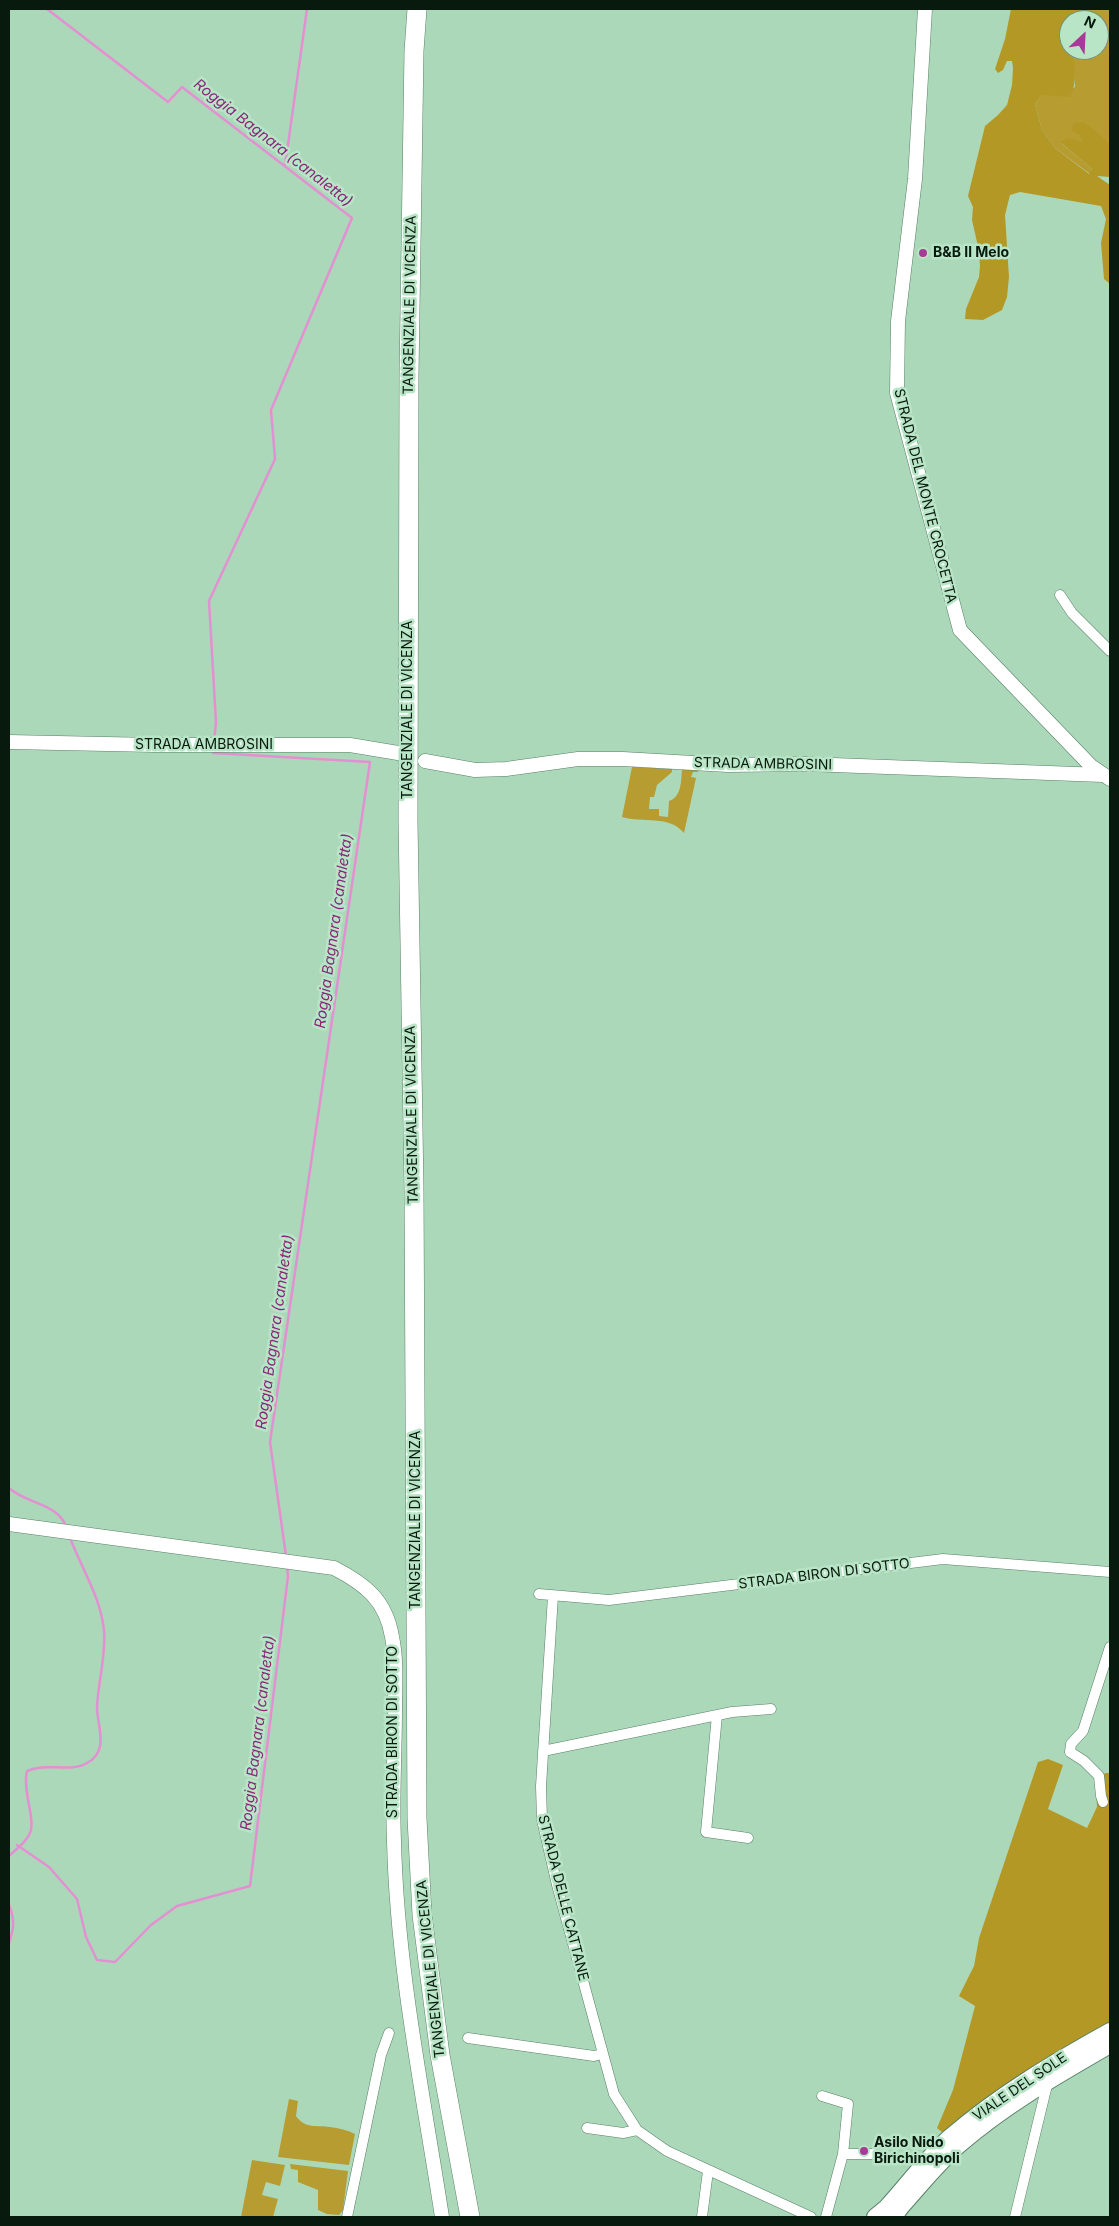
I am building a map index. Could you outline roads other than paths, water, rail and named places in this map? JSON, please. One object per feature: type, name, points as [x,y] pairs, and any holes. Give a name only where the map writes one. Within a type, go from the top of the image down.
[{"type":"highway","name":"TANGENZIALE DI VICENZA","points":[[417,9],[414,51],[409,375],[408,820],[414,1200],[418,1818],[422,1915],[440,2055],[470,2217]]},
{"type":"main road","name":"VIALE DEL SOLE","points":[[875,2217],[956,2133],[997,2100],[1048,2065],[1110,2031]]},
{"type":"main road","name":"VIALE DEL SOLE","points":[[897,2215],[958,2146],[1000,2112],[1048,2081],[1110,2045]]},
{"type":"street","name":"STRADA DEL MONTE CROCETTA","points":[[925,9],[915,179],[898,321],[897,393],[960,630],[1091,766],[1107,777]]},
{"type":"street","points":[[1060,595],[1072,613],[1110,651]]},
{"type":"street","name":"STRADA AMBROSINI","points":[[9,742],[163,745],[350,745],[398,754]]},
{"type":"street","name":"STRADA AMBROSINI","points":[[425,761],[475,770],[506,769],[578,759],[623,759],[728,765],[806,764],[1107,777]]},
{"type":"street","name":"STRADA BIRON DI SOTTO","points":[[9,1524],[334,1568],[370,1590],[385,1612],[392,1637],[395,1681],[394,1841],[398,1921],[412,2029],[442,2217]]},
{"type":"street","name":"STRADA BIRON DI SOTTO","points":[[539,1594],[609,1600],[943,1559],[1110,1572]]},
{"type":"street","name":"STRADA DELLE CATTANE","points":[[553,1596],[543,1751],[542,1820],[614,2094],[637,2130],[667,2151],[810,2217]]},
{"type":"street","points":[[1103,1802],[1099,1776],[1084,1761],[1070,1752],[1071,1744],[1083,1730],[1110,1647]]},
{"type":"street","points":[[543,1751],[717,1715],[771,1709]]},
{"type":"street","points":[[717,1715],[706,1832],[748,1838]]},
{"type":"street","points":[[346,2217],[381,2055],[389,2033]]},
{"type":"street","points":[[468,2038],[594,2056],[602,2054]]},
{"type":"street","points":[[1015,2217],[1048,2081]]},
{"type":"street","points":[[822,2096],[848,2104],[843,2154],[826,2217]]},
{"type":"street","points":[[587,2128],[623,2133],[637,2130]]},
{"type":"street","points":[[843,2154],[874,2154]]},
{"type":"street","points":[[702,2217],[708,2171]]},
{"type":"waterway","name":"Roggia Bagnara (canaletta)","points":[[47,9],[168,102],[182,87],[352,218],[271,410],[275,459],[209,601],[216,723],[214,740]]},
{"type":"waterway","points":[[285,166],[307,9]]},
{"type":"waterway","name":"Roggia Bagnara (canaletta)","points":[[213,751],[213,753],[370,762],[270,1442],[286,1556]]},
{"type":"waterway","points":[[9,1488],[17,1494],[49,1508],[56,1513],[67,1528]]},
{"type":"waterway","points":[[9,1856],[21,1846],[30,1833],[31,1820],[26,1787],[27,1771],[42,1767],[66,1768],[80,1766],[94,1758],[100,1745],[101,1738],[97,1707],[104,1650],[104,1631],[95,1595],[70,1538]]},
{"type":"waterway","name":"Roggia Bagnara (canaletta)","points":[[17,1845],[49,1867],[77,1899],[86,1937],[97,1960],[115,1962],[151,1925],[177,1906],[250,1886],[288,1576],[287,1567]]},
{"type":"waterway","points":[[9,1905],[13,1924],[9,1943]]},
{"type":"place","name":"B&B Il Melo","points":[[923,253]]},
{"type":"place","name":"Asilo Nido Birichinopoli","points":[[864,2151]]}]
